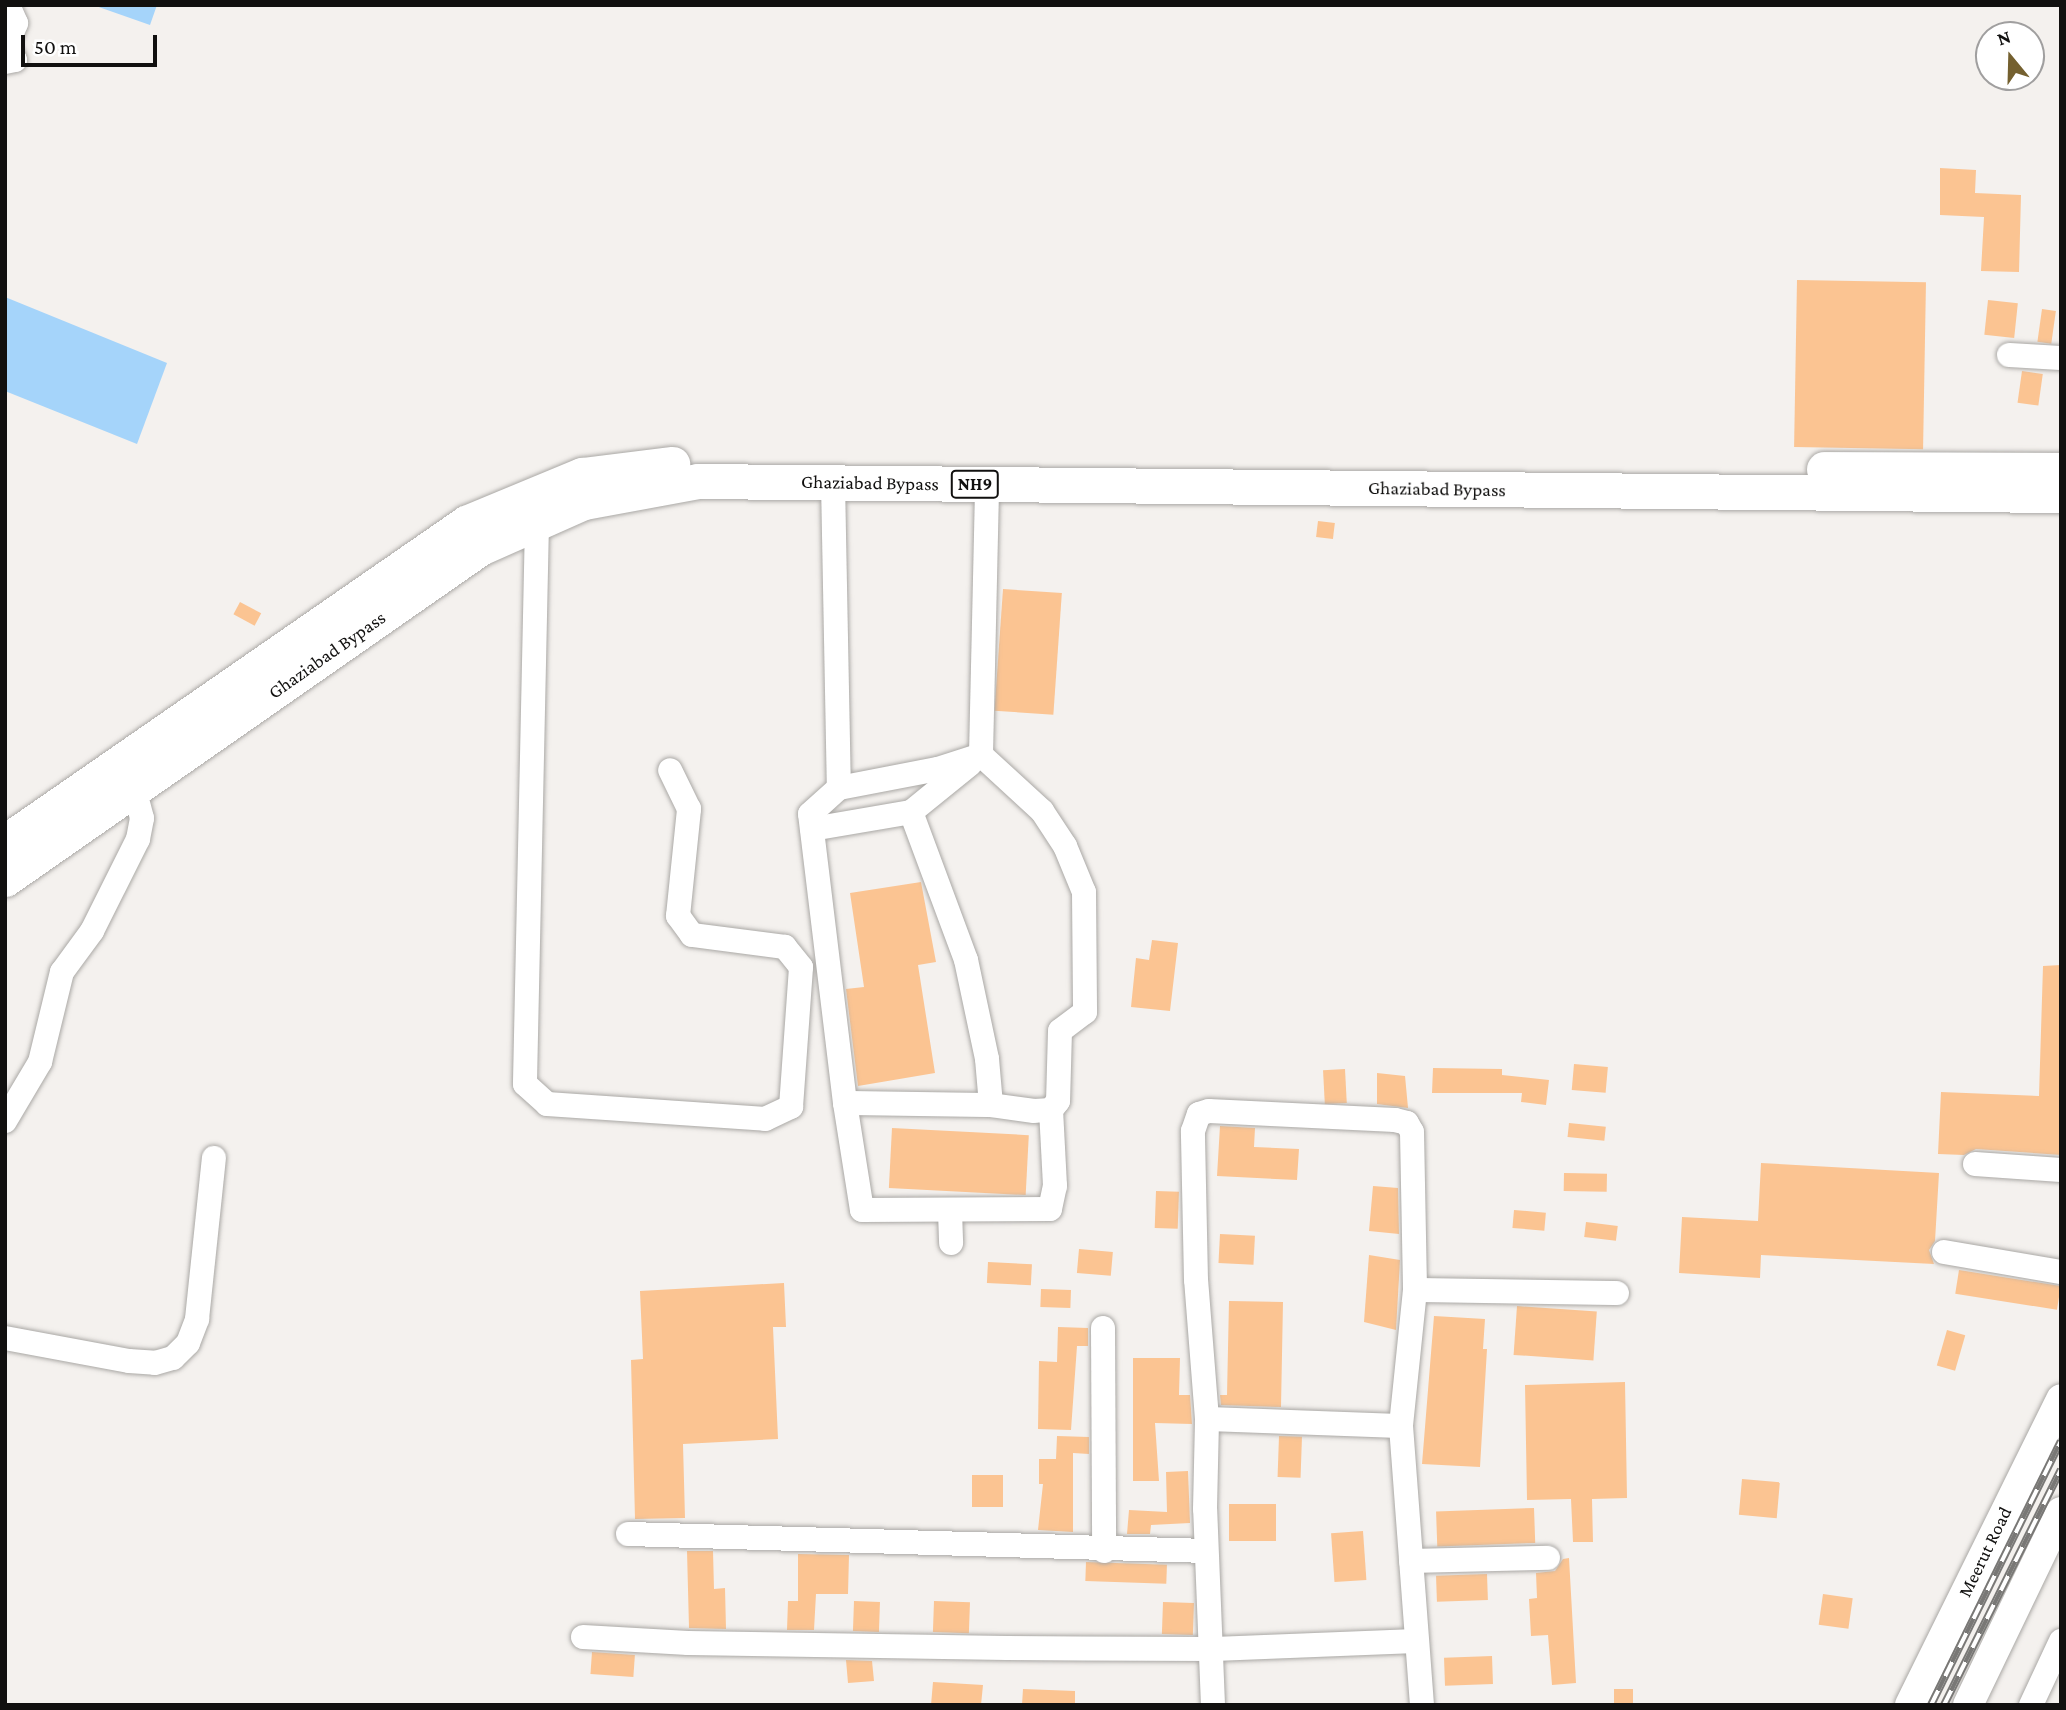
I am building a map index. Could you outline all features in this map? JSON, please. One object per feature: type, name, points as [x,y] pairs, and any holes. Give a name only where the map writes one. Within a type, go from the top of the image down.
[{"type":"highway","name":"Ghaziabad Bypass","points":[[5,842],[466,523],[582,475],[682,462],[1104,475],[2061,495]]},
{"type":"highway","name":"Ghaziabad Bypass","points":[[5,879],[480,548],[584,502],[698,481],[987,484],[1104,475],[2061,470]]},
{"type":"main road","name":"Meerut Road","points":[[1910,1705],[2061,1399]]},
{"type":"main road","points":[[1968,1705],[2061,1512]]},
{"type":"street","points":[[5,85],[9,50],[16,23],[9,6]]},
{"type":"street","points":[[2009,355],[2061,358]]},
{"type":"street","points":[[833,482],[839,788]]},
{"type":"street","points":[[981,755],[938,769],[839,788],[810,814],[845,1103],[862,1210],[1050,1209],[1055,1186],[1051,1110],[1058,1101],[1060,1031],[1085,1012],[1084,892],[1074,863],[1042,811],[981,755],[987,484]]},
{"type":"street","points":[[537,523],[525,1084],[547,1104],[765,1119],[791,1107],[801,967],[785,947],[692,935],[678,916],[690,809],[670,770]]},
{"type":"street","points":[[812,829],[911,812],[981,755]]},
{"type":"street","points":[[5,1121],[40,1062],[62,972],[92,931],[138,839],[141,805],[134,788]]},
{"type":"street","points":[[911,812],[966,960],[987,1059],[991,1105]]},
{"type":"street","points":[[845,1103],[991,1105],[1051,1110]]},
{"type":"street","points":[[1213,1705],[1214,1649],[1206,1552],[1207,1419],[1196,1280],[1194,1131],[1199,1114],[1245,1112],[1407,1123],[1415,1147],[1415,1290],[1401,1426],[1422,1705]]},
{"type":"street","points":[[5,1338],[129,1361],[155,1363],[173,1358],[188,1343],[197,1319],[214,1158]]},
{"type":"street","points":[[1975,1164],[2061,1170]]},
{"type":"street","points":[[950,1211],[951,1243]]},
{"type":"street","points":[[1944,1252],[2061,1272]]},
{"type":"street","points":[[1415,1290],[1617,1293]]},
{"type":"street","points":[[1102,1328],[1104,1551]]},
{"type":"street","points":[[1207,1419],[1401,1426]]},
{"type":"street","points":[[628,1534],[1104,1551],[1206,1552]]},
{"type":"street","points":[[1411,1562],[1548,1558]]},
{"type":"street","points":[[583,1637],[688,1643],[1214,1649],[1416,1641]]},
{"type":"street","points":[[2031,1705],[2061,1641]]},
{"type":"water","points":[[93,5],[157,5],[150,25]]},
{"type":"water","points":[[5,297],[167,363],[137,444],[5,391]]},
{"type":"building","points":[[1940,168],[1976,170],[1975,193],[2021,195],[2019,272],[1981,271],[1984,217],[1940,215]]},
{"type":"building","points":[[1797,280],[1926,282],[1923,449],[1794,447]]},
{"type":"building","points":[[1988,300],[2018,303],[2014,338],[1984,335]]},
{"type":"building","points":[[2042,309],[2056,311],[2051,344],[2037,342]]},
{"type":"building","points":[[2022,371],[2043,374],[2038,406],[2018,403]]},
{"type":"building","points":[[1318,521],[1335,523],[1333,539],[1316,537]]},
{"type":"building","points":[[1003,589],[1062,593],[1053,715],[994,711]]},
{"type":"building","points":[[240,602],[261,613],[255,626],[233,614]]},
{"type":"building","points":[[921,882],[936,962],[918,965],[935,1073],[858,1086],[846,989],[864,987],[850,893]]},
{"type":"building","points":[[1152,940],[1178,943],[1170,1011],[1131,1007],[1136,958],[1149,960]]},
{"type":"building","points":[[2061,965],[2061,1155],[1976,1149],[1964,1155],[1938,1154],[1941,1092],[2039,1096],[2043,966]]},
{"type":"building","points":[[1574,1064],[1608,1067],[1606,1093],[1572,1090]]},
{"type":"building","points":[[1433,1068],[1502,1069],[1502,1075],[1549,1080],[1546,1105],[1521,1102],[1522,1093],[1432,1093]]},
{"type":"building","points":[[1345,1069],[1347,1103],[1325,1104],[1323,1070]]},
{"type":"building","points":[[1377,1073],[1405,1076],[1408,1108],[1377,1104]]},
{"type":"building","points":[[1569,1123],[1606,1127],[1604,1141],[1568,1137]]},
{"type":"building","points":[[1220,1126],[1255,1128],[1254,1147],[1299,1149],[1297,1180],[1217,1176]]},
{"type":"building","points":[[892,1128],[1029,1135],[1026,1195],[889,1188]]},
{"type":"building","points":[[1761,1163],[1939,1173],[1935,1241],[1929,1250],[1934,1264],[1761,1255],[1760,1278],[1679,1273],[1682,1217],[1758,1221]]},
{"type":"building","points":[[1564,1173],[1607,1174],[1607,1192],[1564,1191]]},
{"type":"building","points":[[1373,1186],[1398,1188],[1399,1234],[1369,1231]]},
{"type":"building","points":[[1156,1191],[1179,1192],[1178,1229],[1155,1228]]},
{"type":"building","points":[[1514,1210],[1546,1213],[1544,1231],[1512,1228]]},
{"type":"building","points":[[1586,1222],[1618,1226],[1616,1241],[1584,1237]]},
{"type":"building","points":[[1220,1234],[1255,1236],[1253,1265],[1218,1263]]},
{"type":"building","points":[[1079,1249],[1113,1252],[1111,1276],[1077,1273]]},
{"type":"building","points":[[1369,1255],[1400,1260],[1396,1330],[1364,1322]]},
{"type":"building","points":[[988,1262],[1032,1264],[1031,1285],[987,1283]]},
{"type":"building","points":[[1959,1270],[2061,1286],[2057,1310],[1955,1294]]},
{"type":"building","points":[[784,1283],[786,1327],[773,1327],[778,1439],[683,1444],[685,1518],[635,1519],[631,1360],[643,1359],[640,1291]]},
{"type":"building","points":[[1041,1289],[1071,1290],[1070,1308],[1040,1307]]},
{"type":"building","points":[[1229,1301],[1283,1302],[1281,1407],[1221,1405],[1220,1395],[1227,1395]]},
{"type":"building","points":[[1517,1306],[1597,1312],[1593,1360],[1514,1355]]},
{"type":"building","points":[[1434,1316],[1485,1319],[1483,1349],[1487,1349],[1480,1467],[1422,1464]]},
{"type":"building","points":[[1058,1327],[1088,1328],[1088,1346],[1077,1346],[1071,1430],[1038,1429],[1039,1361],[1057,1362]]},
{"type":"building","points":[[1947,1330],[1965,1335],[1955,1371],[1937,1366]]},
{"type":"building","points":[[1133,1358],[1180,1358],[1179,1395],[1190,1395],[1192,1424],[1155,1423],[1159,1481],[1133,1481]]},
{"type":"building","points":[[1625,1382],[1627,1498],[1592,1499],[1593,1542],[1573,1542],[1571,1499],[1527,1500],[1525,1385]]},
{"type":"building","points":[[1057,1436],[1089,1437],[1089,1454],[1073,1453],[1073,1532],[1038,1530],[1043,1484],[1039,1484],[1039,1459],[1056,1459]]},
{"type":"building","points":[[1279,1436],[1302,1437],[1301,1478],[1278,1477]]},
{"type":"building","points":[[1188,1471],[1190,1523],[1151,1525],[1150,1534],[1127,1534],[1129,1510],[1167,1512],[1166,1472]]},
{"type":"building","points":[[972,1475],[1003,1475],[1003,1507],[972,1507]]},
{"type":"building","points":[[1742,1479],[1780,1482],[1777,1518],[1739,1515]]},
{"type":"building","points":[[1229,1504],[1276,1504],[1276,1541],[1229,1541]]},
{"type":"building","points":[[1534,1508],[1535,1543],[1437,1546],[1436,1511]]},
{"type":"building","points":[[1363,1531],[1366,1580],[1334,1582],[1331,1533]]},
{"type":"building","points":[[687,1551],[713,1551],[714,1589],[725,1588],[726,1629],[689,1628]]},
{"type":"building","points":[[798,1554],[849,1555],[848,1594],[816,1594],[814,1630],[787,1630],[788,1601],[798,1601]]},
{"type":"building","points":[[1569,1558],[1576,1683],[1552,1685],[1548,1635],[1531,1636],[1529,1599],[1537,1598],[1536,1573],[1555,1571],[1563,1559]]},
{"type":"building","points":[[1086,1562],[1167,1565],[1166,1584],[1085,1581]]},
{"type":"building","points":[[1487,1574],[1488,1600],[1437,1602],[1436,1576]]},
{"type":"building","points":[[1823,1594],[1853,1598],[1848,1629],[1819,1625]]},
{"type":"building","points":[[854,1601],[880,1602],[879,1632],[853,1631]]},
{"type":"building","points":[[934,1601],[970,1602],[969,1633],[933,1632]]},
{"type":"building","points":[[1163,1602],[1194,1603],[1193,1635],[1162,1634]]},
{"type":"building","points":[[592,1652],[635,1655],[633,1677],[590,1674]]},
{"type":"building","points":[[1492,1656],[1493,1684],[1445,1686],[1444,1658]]},
{"type":"building","points":[[846,1660],[872,1661],[874,1681],[848,1683]]},
{"type":"building","points":[[933,1682],[983,1685],[981,1705],[931,1705]]},
{"type":"building","points":[[1023,1689],[1075,1691],[1075,1705],[1022,1705]]},
{"type":"building","points":[[1614,1689],[1633,1689],[1633,1705],[1614,1705]]},
{"type":"railway","points":[[1931,1705],[2061,1441]]},
{"type":"railway","points":[[1944,1705],[2061,1469]]}]
